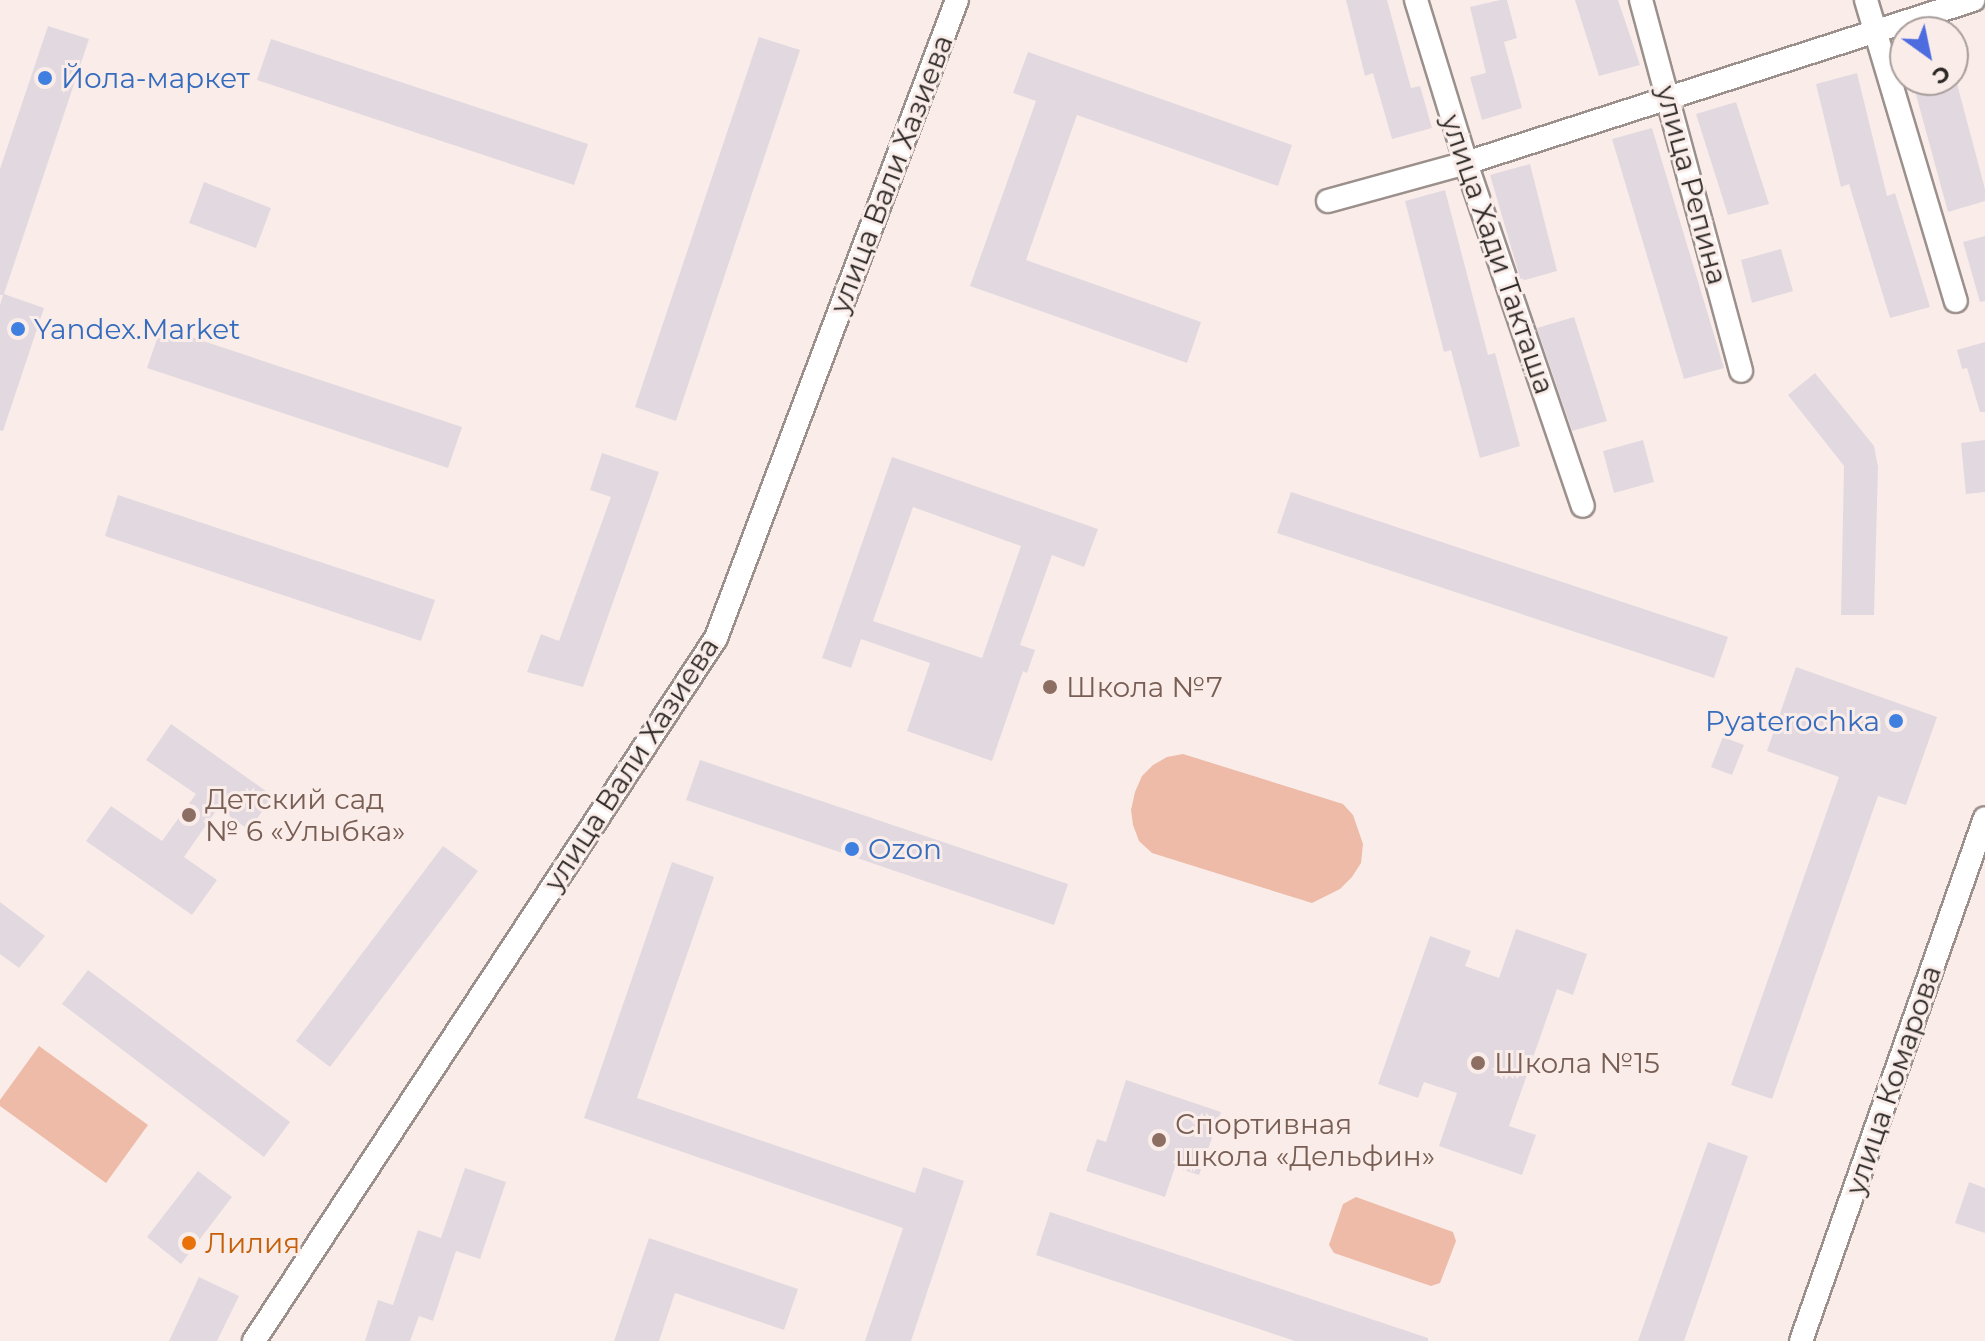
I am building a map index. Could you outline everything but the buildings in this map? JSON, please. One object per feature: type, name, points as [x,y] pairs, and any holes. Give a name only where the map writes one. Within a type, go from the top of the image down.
[{"type":"street","name":"улица Вали Хазиева","points":[[254,1341],[716,638],[957,0]]},
{"type":"street","name":"улица Хади Такташа","points":[[1416,0],[1466,163],[1583,506]]},
{"type":"street","name":"улица Репина","points":[[1641,0],[1741,371]]},
{"type":"street","points":[[1866,0],[1956,301]]},
{"type":"street","points":[[1328,201],[1466,163],[1973,0]]},
{"type":"street","name":"улица Комарова","points":[[1801,1341],[1985,818]]},
{"type":"shaded area","points":[[1183,754],[1343,804],[1353,815],[1363,844],[1361,863],[1352,877],[1340,889],[1312,903],[1152,853],[1139,841],[1133,825],[1131,810],[1135,792],[1142,776],[1153,765],[1167,757]]},
{"type":"shaded area","points":[[39,1046],[148,1125],[106,1183],[0,1106],[0,1100]]},
{"type":"shaded area","points":[[1356,1197],[1453,1232],[1456,1241],[1440,1283],[1431,1286],[1334,1253],[1329,1245],[1343,1204]]},
{"type":"place","name":"Йола-маркет","points":[[45,78]]},
{"type":"place","name":"Yandex.Market","points":[[18,329]]},
{"type":"place","name":"Школа №7","points":[[1050,687]]},
{"type":"place","name":"Pyaterochka","points":[[1896,721]]},
{"type":"place","name":"Детский сад № 6 «Улыбка»","points":[[189,815]]},
{"type":"place","name":"Ozon","points":[[852,849]]},
{"type":"place","name":"Школа №15","points":[[1478,1063]]},
{"type":"place","name":"Спортивная школа «Дельфин»","points":[[1159,1140]]},
{"type":"place","name":"Лилия","points":[[189,1243]]}]
